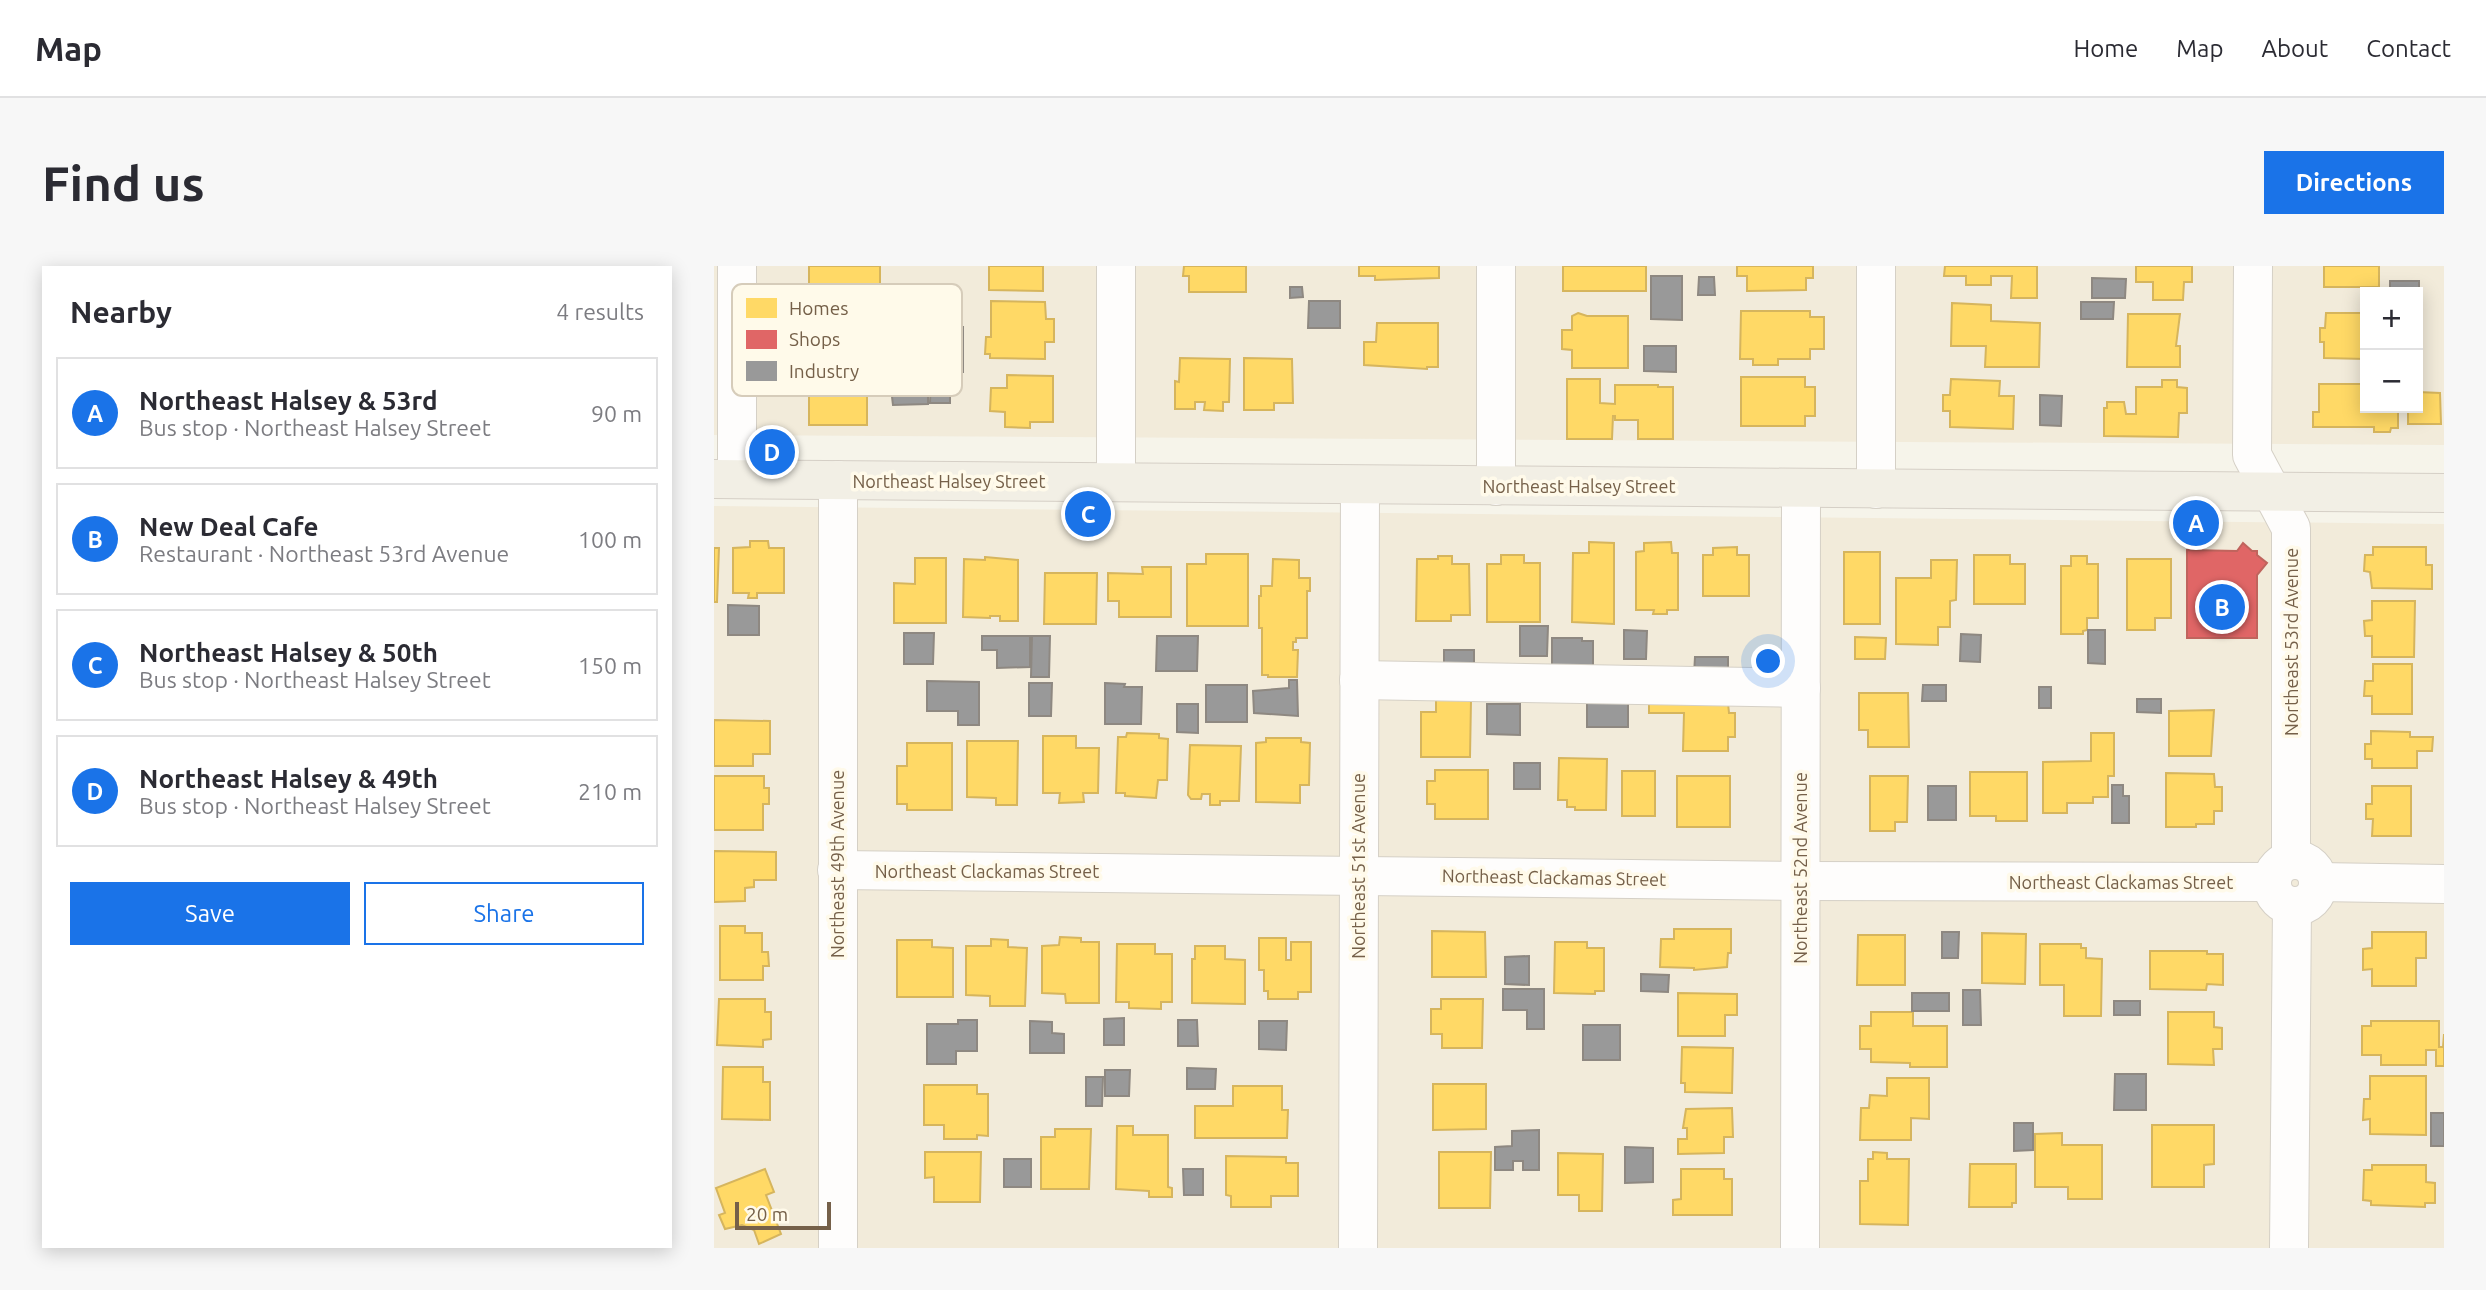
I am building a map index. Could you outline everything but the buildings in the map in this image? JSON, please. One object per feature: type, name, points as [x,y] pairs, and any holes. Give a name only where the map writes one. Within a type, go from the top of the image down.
[{"type":"main road","name":"Northeast Halsey Street","points":[[726,479],[2444,493]]},
{"type":"street","points":[[736,284],[737,266]]},
{"type":"street","points":[[1116,266],[1116,482]]},
{"type":"street","points":[[1496,266],[1496,486]]},
{"type":"street","points":[[1876,266],[1876,489]]},
{"type":"street","name":"Northeast 53rd Avenue","points":[[2253,266],[2252,455],[2291,528],[2293,882],[2289,1248]]},
{"type":"street","points":[[726,479],[732,363]]},
{"type":"street","name":"Northeast 49th Avenue","points":[[838,480],[838,1248]]},
{"type":"street","name":"Northeast 51st Avenue","points":[[1358,1248],[1360,485]]},
{"type":"street","name":"Northeast 52nd Avenue","points":[[1800,1248],[1801,488]]},
{"type":"street","points":[[1359,680],[1801,688]]},
{"type":"street","name":"Northeast Clackamas Street","points":[[837,870],[1800,881],[2444,884]]},
{"type":"shaded area","points":[[714,266],[2444,266],[2444,445],[714,435]]},
{"type":"shaded area","points":[[714,506],[2444,524],[2444,1248],[714,1248]]},
{"type":"place","name":"Northeast Halsey & 49th","points":[[772,452]]},
{"type":"place","name":"Northeast Halsey & 50th","points":[[1088,514]]},
{"type":"place","name":"Northeast Halsey & 53rd","points":[[2196,523]]},
{"type":"place","name":"New Deal Cafe","points":[[2222,607]]}]
